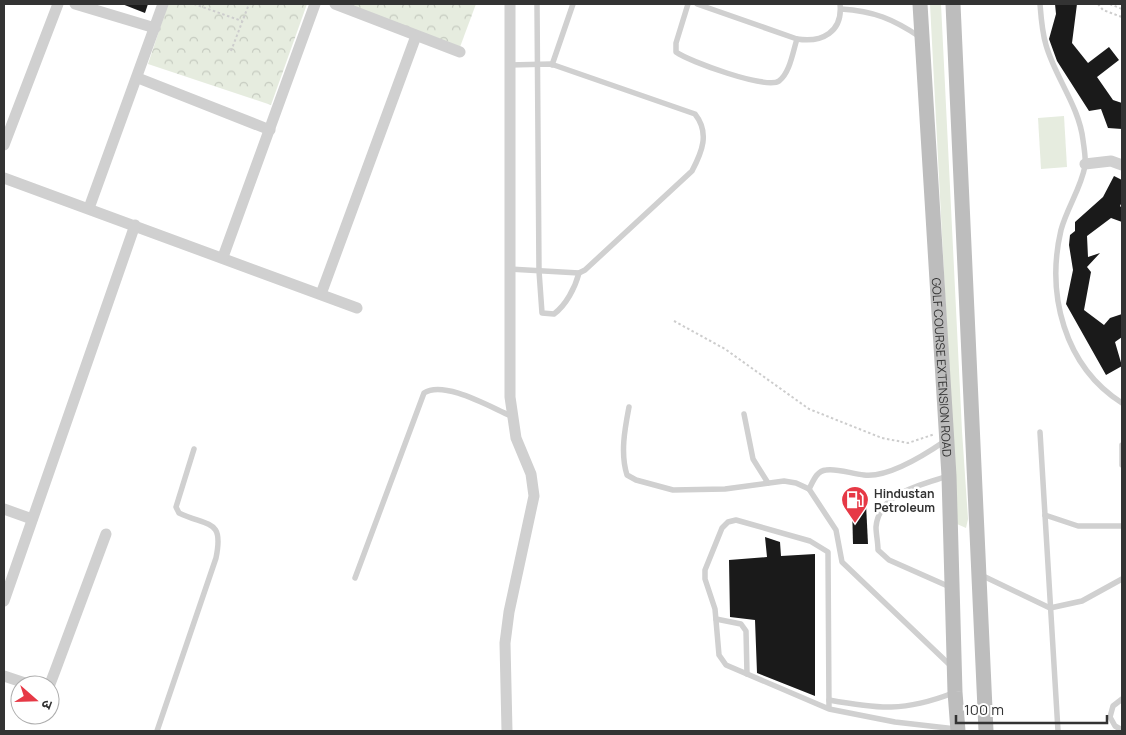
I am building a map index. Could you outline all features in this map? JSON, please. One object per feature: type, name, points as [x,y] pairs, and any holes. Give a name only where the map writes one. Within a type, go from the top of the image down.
[{"type":"main road","name":"GOLF COURSE EXTENSION ROAD","points":[[920,4],[950,476],[954,670],[958,730]]},
{"type":"main road","points":[[953,4],[979,542],[986,731]]},
{"type":"main road","points":[[951,544],[979,542]]},
{"type":"street","points":[[4,146],[58,4]]},
{"type":"street","points":[[75,4],[110,9],[155,28]]},
{"type":"street","points":[[89,208],[138,78],[163,4]]},
{"type":"street","points":[[223,257],[315,4]]},
{"type":"street","points":[[335,4],[460,52]]},
{"type":"street","points":[[507,731],[505,643],[509,612],[534,496],[534,484],[516,438],[511,416],[509,269],[510,4]]},
{"type":"street","points":[[321,294],[416,36]]},
{"type":"street","points":[[138,78],[270,130]]},
{"type":"street","points":[[1085,164],[1111,161],[1122,165]]},
{"type":"street","points":[[4,178],[223,257],[357,308]]},
{"type":"street","points":[[4,601],[135,225]]},
{"type":"street","points":[[4,510],[32,519]]},
{"type":"street","points":[[53,675],[106,534]]},
{"type":"lane","points":[[537,4],[539,271],[540,309],[542,313],[554,314],[568,297],[578,273]]},
{"type":"lane","points":[[552,64],[573,4]]},
{"type":"lane","points":[[688,4],[676,43],[676,52],[754,81],[771,84],[779,81],[788,67],[797,39]]},
{"type":"lane","points":[[698,4],[797,39],[812,41],[829,34],[838,25],[841,6],[878,14],[905,27],[921,39]]},
{"type":"lane","points":[[1040,4],[1046,44],[1082,130],[1085,164],[1061,231],[1055,268],[1057,296],[1064,330],[1076,356],[1096,380],[1122,403]]},
{"type":"lane","points":[[509,66],[552,64],[695,114],[702,122],[704,150],[692,171],[585,270],[578,273],[509,269]]},
{"type":"lane","points":[[356,578],[424,393],[432,388],[448,390],[511,416]]},
{"type":"lane","points":[[629,407],[624,440],[624,466],[627,475],[636,480],[673,490],[725,489],[784,481],[796,483],[809,489],[836,530],[842,562],[954,670]]},
{"type":"lane","points":[[744,414],[753,459],[768,483]]},
{"type":"lane","points":[[1040,432],[1058,731]]},
{"type":"lane","points":[[809,489],[818,473],[826,470],[866,476],[879,474],[930,451],[947,435]]},
{"type":"lane","points":[[1122,445],[1122,464]]},
{"type":"lane","points":[[157,731],[216,558],[220,541],[218,532],[212,527],[179,513],[176,507],[194,449]]},
{"type":"lane","points":[[950,476],[889,499],[881,508],[876,526],[878,550],[889,560],[952,588]]},
{"type":"lane","points":[[1045,515],[1078,526],[1122,526]]},
{"type":"lane","points":[[830,709],[828,700],[828,552],[819,545],[736,520],[728,522],[722,528],[705,570],[705,579],[715,609],[719,655],[726,665],[830,709],[895,722],[958,730]]},
{"type":"lane","points":[[980,574],[1050,608],[1082,600],[1122,579]]},
{"type":"lane","points":[[716,619],[741,624],[746,631],[747,674]]},
{"type":"lane","points":[[828,700],[872,708],[903,708],[917,706],[955,692]]},
{"type":"lane","points":[[1121,730],[1115,726],[1110,717],[1113,706],[1122,699]]},
{"type":"path","points":[[194,4],[242,21]]},
{"type":"path","points":[[230,51],[249,4]]},
{"type":"path","points":[[1098,4],[1103,10],[1122,17]]},
{"type":"path","points":[[1110,4],[1122,9]]},
{"type":"path","points":[[674,321],[726,349],[809,409],[882,438],[908,443],[947,435]]},
{"type":"green space","points":[[168,4],[307,4],[271,105],[148,64]]},
{"type":"green space","points":[[340,4],[476,4],[460,47]]},
{"type":"green space","points":[[930,4],[941,4],[968,519],[966,528],[957,524]]},
{"type":"green space","points":[[1064,116],[1067,167],[1041,169],[1038,118]]},
{"type":"building","points":[[122,4],[148,4],[145,13]]},
{"type":"building","points":[[1055,4],[1077,4],[1072,43],[1088,63],[1109,47],[1119,60],[1097,77],[1113,100],[1122,103],[1122,129],[1108,128],[1101,109],[1089,111],[1057,61],[1049,39],[1056,14]]},
{"type":"building","points":[[1114,176],[1122,180],[1122,202],[1120,206],[1122,208],[1122,222],[1111,218],[1087,236],[1088,257],[1100,253],[1087,267],[1091,272],[1084,310],[1104,325],[1110,318],[1122,314],[1122,337],[1115,342],[1122,366],[1106,375],[1066,304],[1073,270],[1069,245],[1070,235],[1075,231],[1075,222],[1103,197]]},
{"type":"building","points":[[866,504],[868,544],[853,544],[852,505]]},
{"type":"building","points":[[765,537],[780,542],[781,556],[815,554],[815,696],[757,673],[755,620],[730,617],[729,560],[767,557]]},
{"type":"place","name":"Hindustan Petroleum","points":[[855,524]]}]
